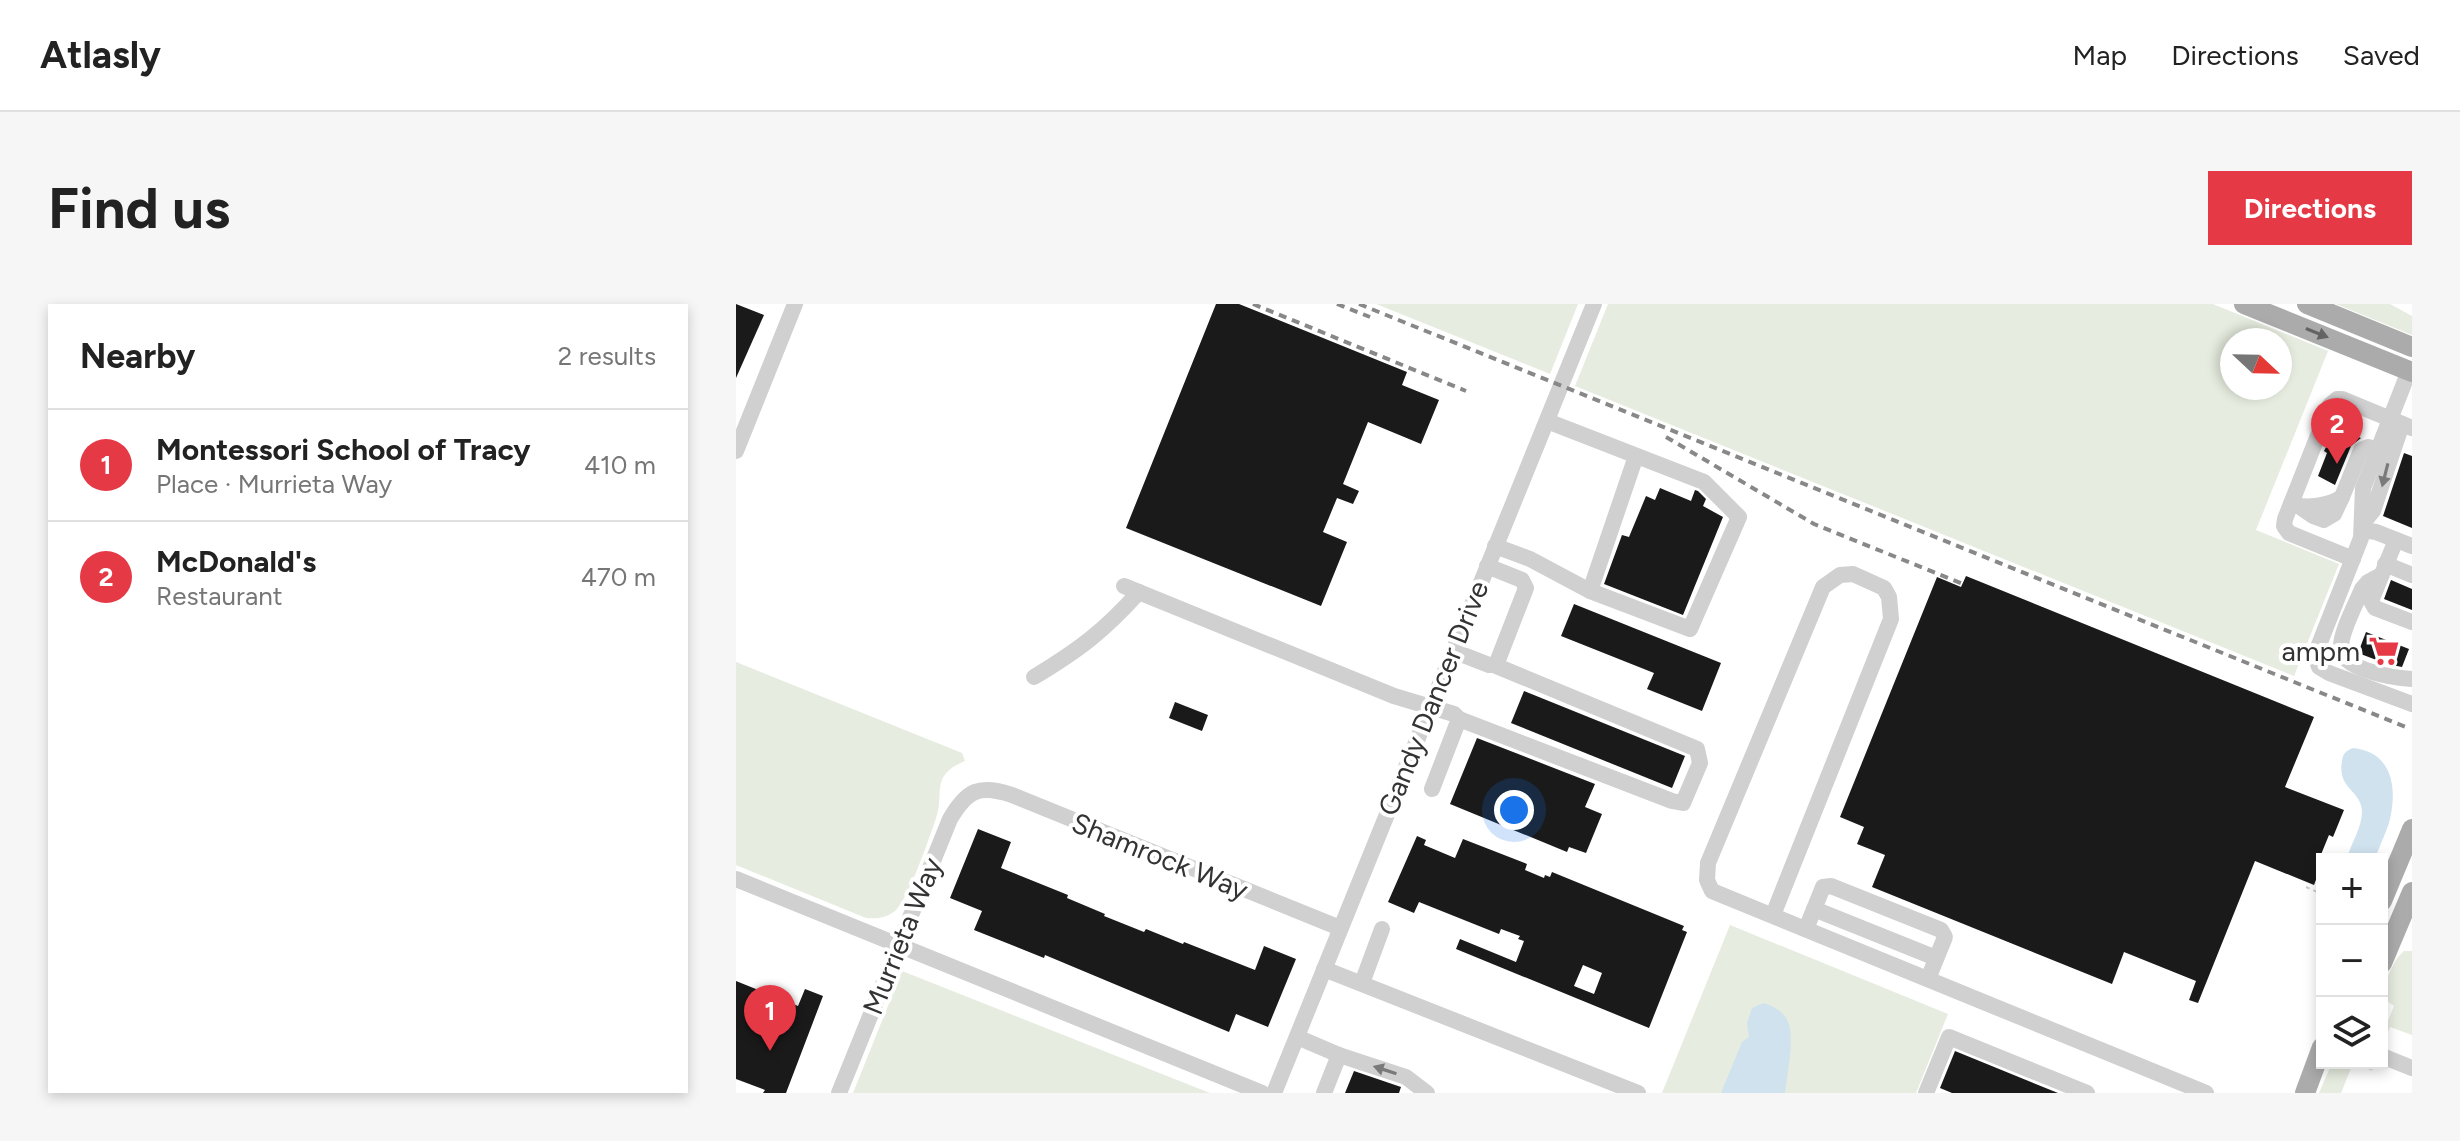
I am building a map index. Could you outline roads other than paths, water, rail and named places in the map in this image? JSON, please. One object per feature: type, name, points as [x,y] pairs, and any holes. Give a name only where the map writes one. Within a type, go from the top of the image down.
[{"type":"main road","points":[[2244,304],[2411,371]]},
{"type":"main road","points":[[2307,304],[2412,347]]},
{"type":"main road","points":[[2388,887],[2412,829]]},
{"type":"main road","points":[[2388,949],[2412,892]]},
{"type":"main road","points":[[2307,1093],[2316,1065]]},
{"type":"main road","points":[[2307,1093],[2321,1069]]},
{"type":"street","points":[[736,451],[795,304]]},
{"type":"street","name":"Gandy Dancer Drive","points":[[1274,1093],[1594,304]]},
{"type":"street","points":[[2410,697],[2329,673],[2317,662],[2317,648],[2363,526],[2377,501],[2402,424],[2411,371]]},
{"type":"street","points":[[2353,559],[2289,533],[2284,526],[2285,519],[2295,505],[2333,401],[2342,399],[2402,424]]},
{"type":"street","points":[[1495,546],[1530,559],[1590,591],[1690,629],[1739,517],[1704,482],[1547,421]]},
{"type":"street","points":[[2363,526],[2363,488],[2378,450],[2402,424]]},
{"type":"street","points":[[2295,505],[2337,501],[2345,491],[2361,450],[2368,447],[2378,450]]},
{"type":"street","points":[[1590,591],[1636,456]]},
{"type":"street","points":[[2363,526],[2404,543],[2362,589],[2342,640],[2341,652],[2346,660],[2375,673],[2412,679]]},
{"type":"street","points":[[1487,566],[1522,580],[1526,588],[1494,665]]},
{"type":"street","points":[[2383,569],[2412,575]]},
{"type":"street","points":[[2383,569],[2372,596],[2373,605],[2412,622]]},
{"type":"street","points":[[1773,915],[1891,619],[1889,597],[1884,588],[1853,574],[1840,575],[1823,587],[1708,863],[1707,880],[1712,891],[2206,1093]]},
{"type":"street","points":[[1034,677],[1073,654],[1109,626],[1131,589],[1394,696],[1431,705],[1459,719],[1683,803],[1700,763],[1697,749],[1453,651]]},
{"type":"street","points":[[1432,789],[1459,719]]},
{"type":"street","name":"Shamrock Way","points":[[979,790],[1012,795],[1340,928]]},
{"type":"street","name":"Murrieta Way","points":[[839,1093],[950,819],[960,802],[979,790]]},
{"type":"street","points":[[736,879],[1262,1093]]},
{"type":"street","points":[[1806,929],[1823,887],[1831,886],[1941,930],[1945,937],[1928,979]]},
{"type":"street","points":[[1814,909],[1936,958]]},
{"type":"street","points":[[1362,983],[1382,929]]},
{"type":"street","points":[[1324,969],[1638,1093]]},
{"type":"street","points":[[1297,1037],[1339,1055],[1406,1077],[1427,1093]]},
{"type":"street","points":[[1926,1093],[1949,1037],[2080,1090]]},
{"type":"street","points":[[1324,1093],[1339,1055]]},
{"type":"street","points":[[2388,1058],[2412,1068]]},
{"type":"water","points":[[2353,748],[2377,757],[2389,774],[2392,810],[2377,853],[2349,853],[2362,811],[2341,770],[2347,751]]},
{"type":"water","points":[[1764,1003],[1781,1012],[1790,1029],[1785,1093],[1721,1093],[1742,1042],[1749,1037],[1747,1023],[1752,1008]]},
{"type":"railway","points":[[1253,304],[1466,391]]},
{"type":"railway","points":[[1337,304],[1370,317]]},
{"type":"railway","points":[[1359,304],[2408,728]]},
{"type":"railway","points":[[1666,437],[1814,524],[1963,584]]},
{"type":"place","name":"McDonald's","points":[[2337,464]]},
{"type":"place","name":"ampm","points":[[2384,651]]},
{"type":"place","name":"Montessori School of Tracy","points":[[770,1051]]}]
